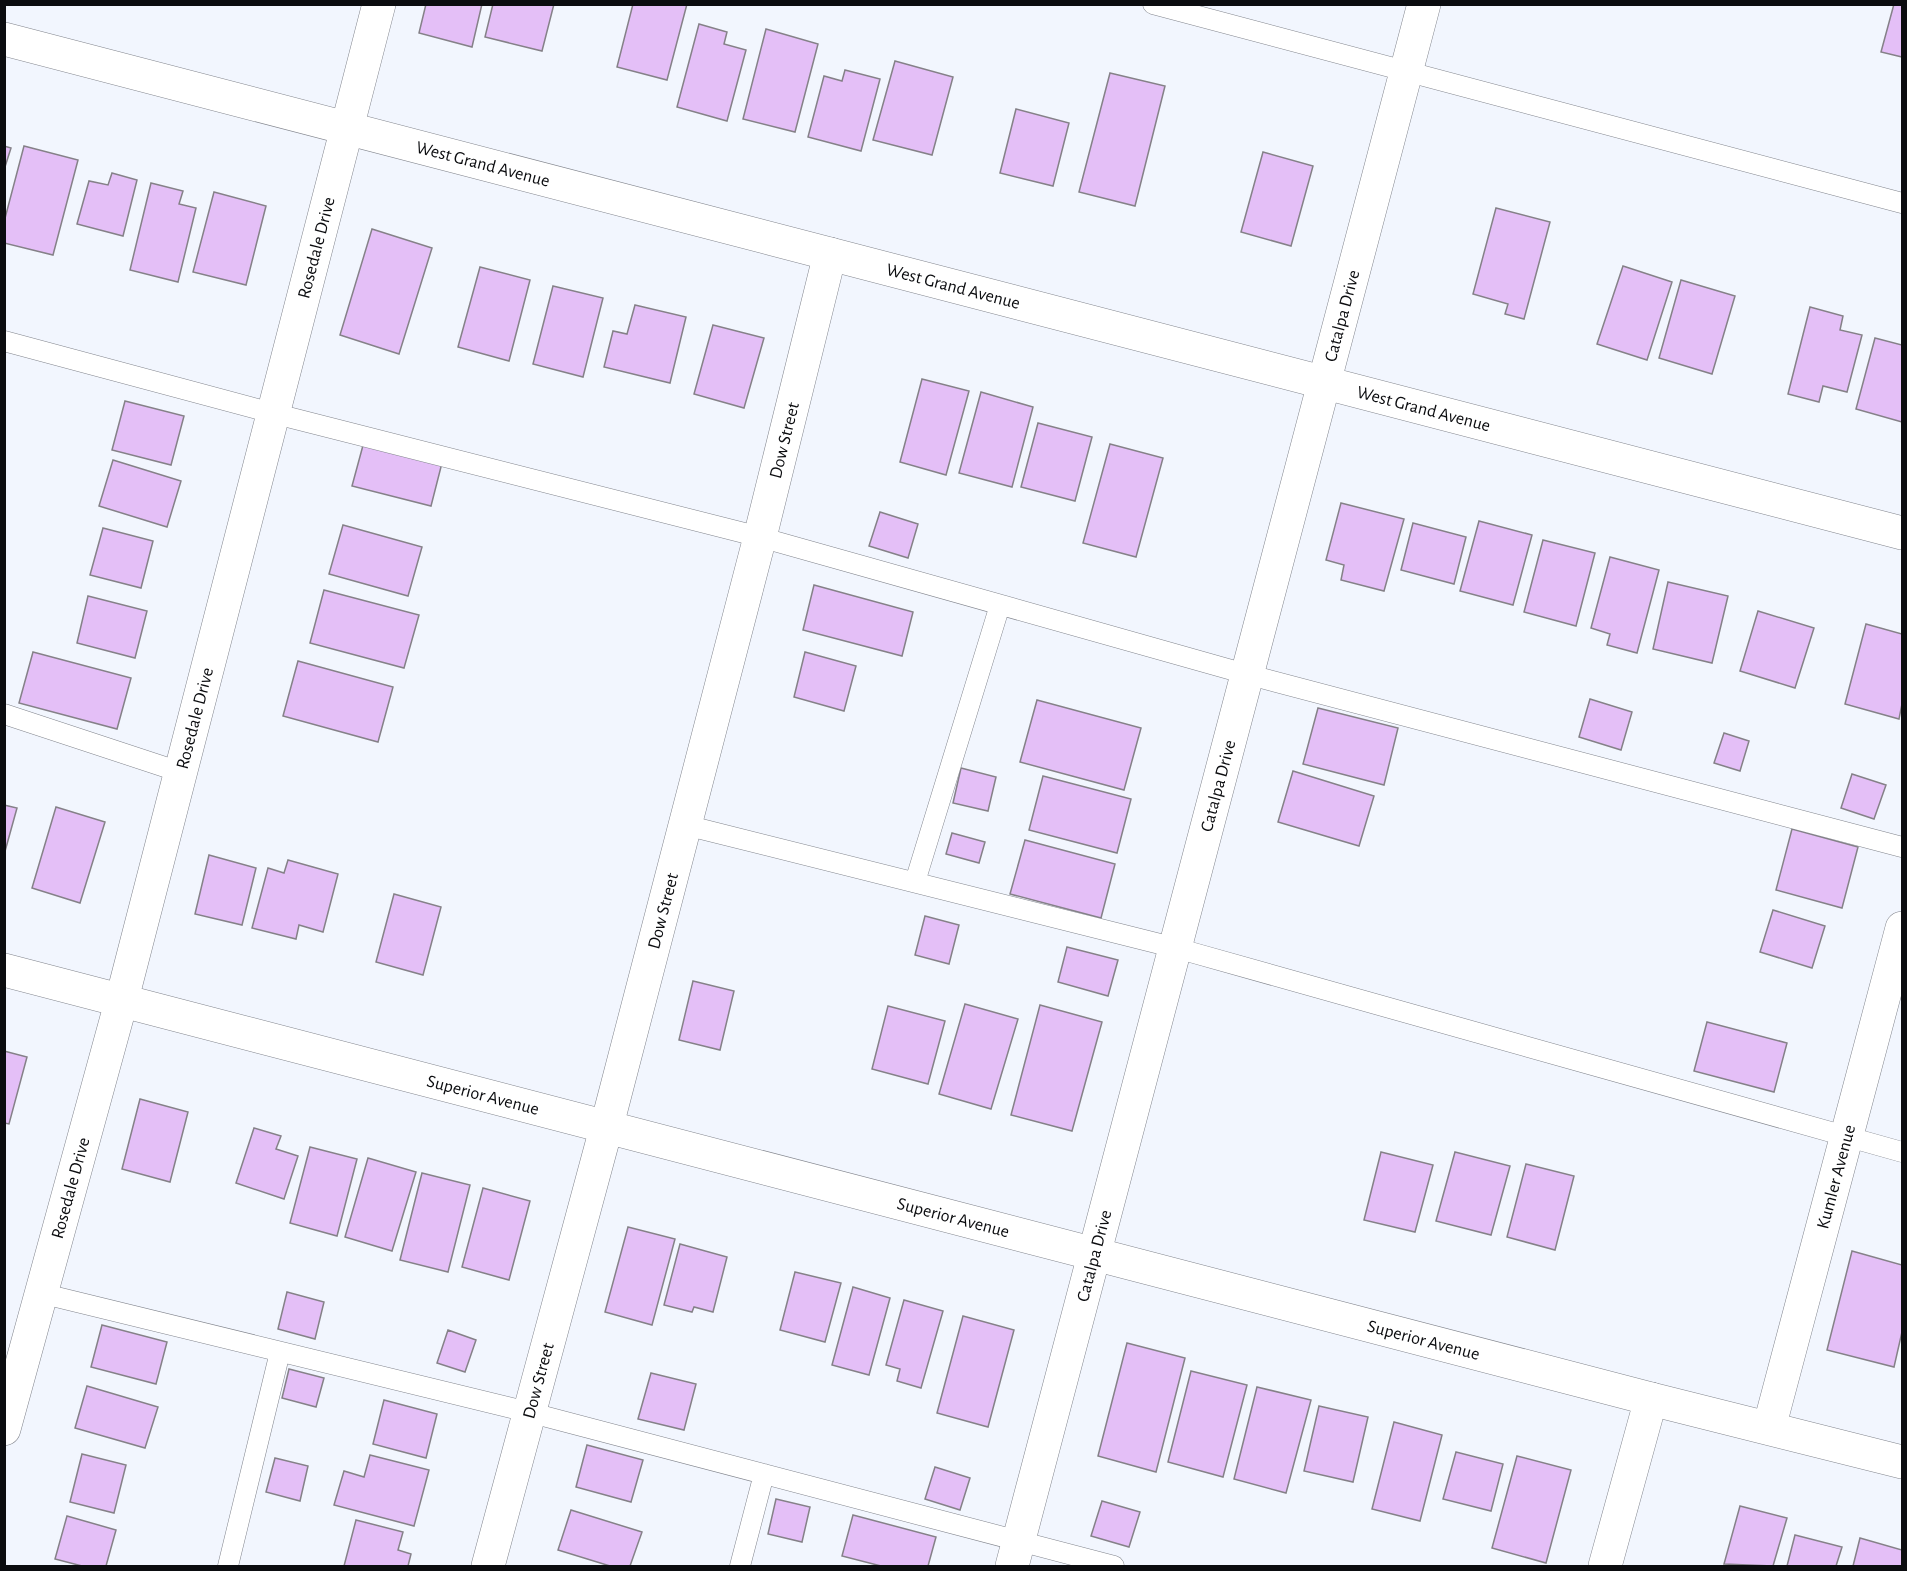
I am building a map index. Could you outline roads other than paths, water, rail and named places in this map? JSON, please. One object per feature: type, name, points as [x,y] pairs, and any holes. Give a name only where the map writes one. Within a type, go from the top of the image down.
[{"type":"street","name":"Rosedale Drive","points":[[4,1429],[122,999],[379,4]]},
{"type":"street","name":"Catalpa Drive","points":[[1015,1554],[1424,4]]},
{"type":"street","name":"West Grand Avenue","points":[[4,39],[1902,533]]},
{"type":"street","name":"Dow Street","points":[[488,1566],[607,1125],[760,537],[830,255]]},
{"type":"street","name":"Kumler Avenue","points":[[1769,1428],[1902,928]]},
{"type":"street","name":"Superior Avenue","points":[[4,970],[607,1125],[1651,1399],[1902,1462]]},
{"type":"street","points":[[1605,1566],[1651,1399]]},
{"type":"lane","points":[[1153,4],[1902,203]]},
{"type":"lane","points":[[4,341],[272,413],[760,537],[1246,674],[1902,847]]},
{"type":"lane","points":[[915,882],[1000,604]]},
{"type":"lane","points":[[4,714],[180,772]]},
{"type":"lane","points":[[685,825],[1176,948],[1902,1152]]},
{"type":"lane","points":[[40,1293],[528,1412],[764,1474],[1015,1554],[1114,1566]]},
{"type":"lane","points":[[228,1566],[280,1352]]},
{"type":"lane","points":[[740,1566],[764,1474]]}]
